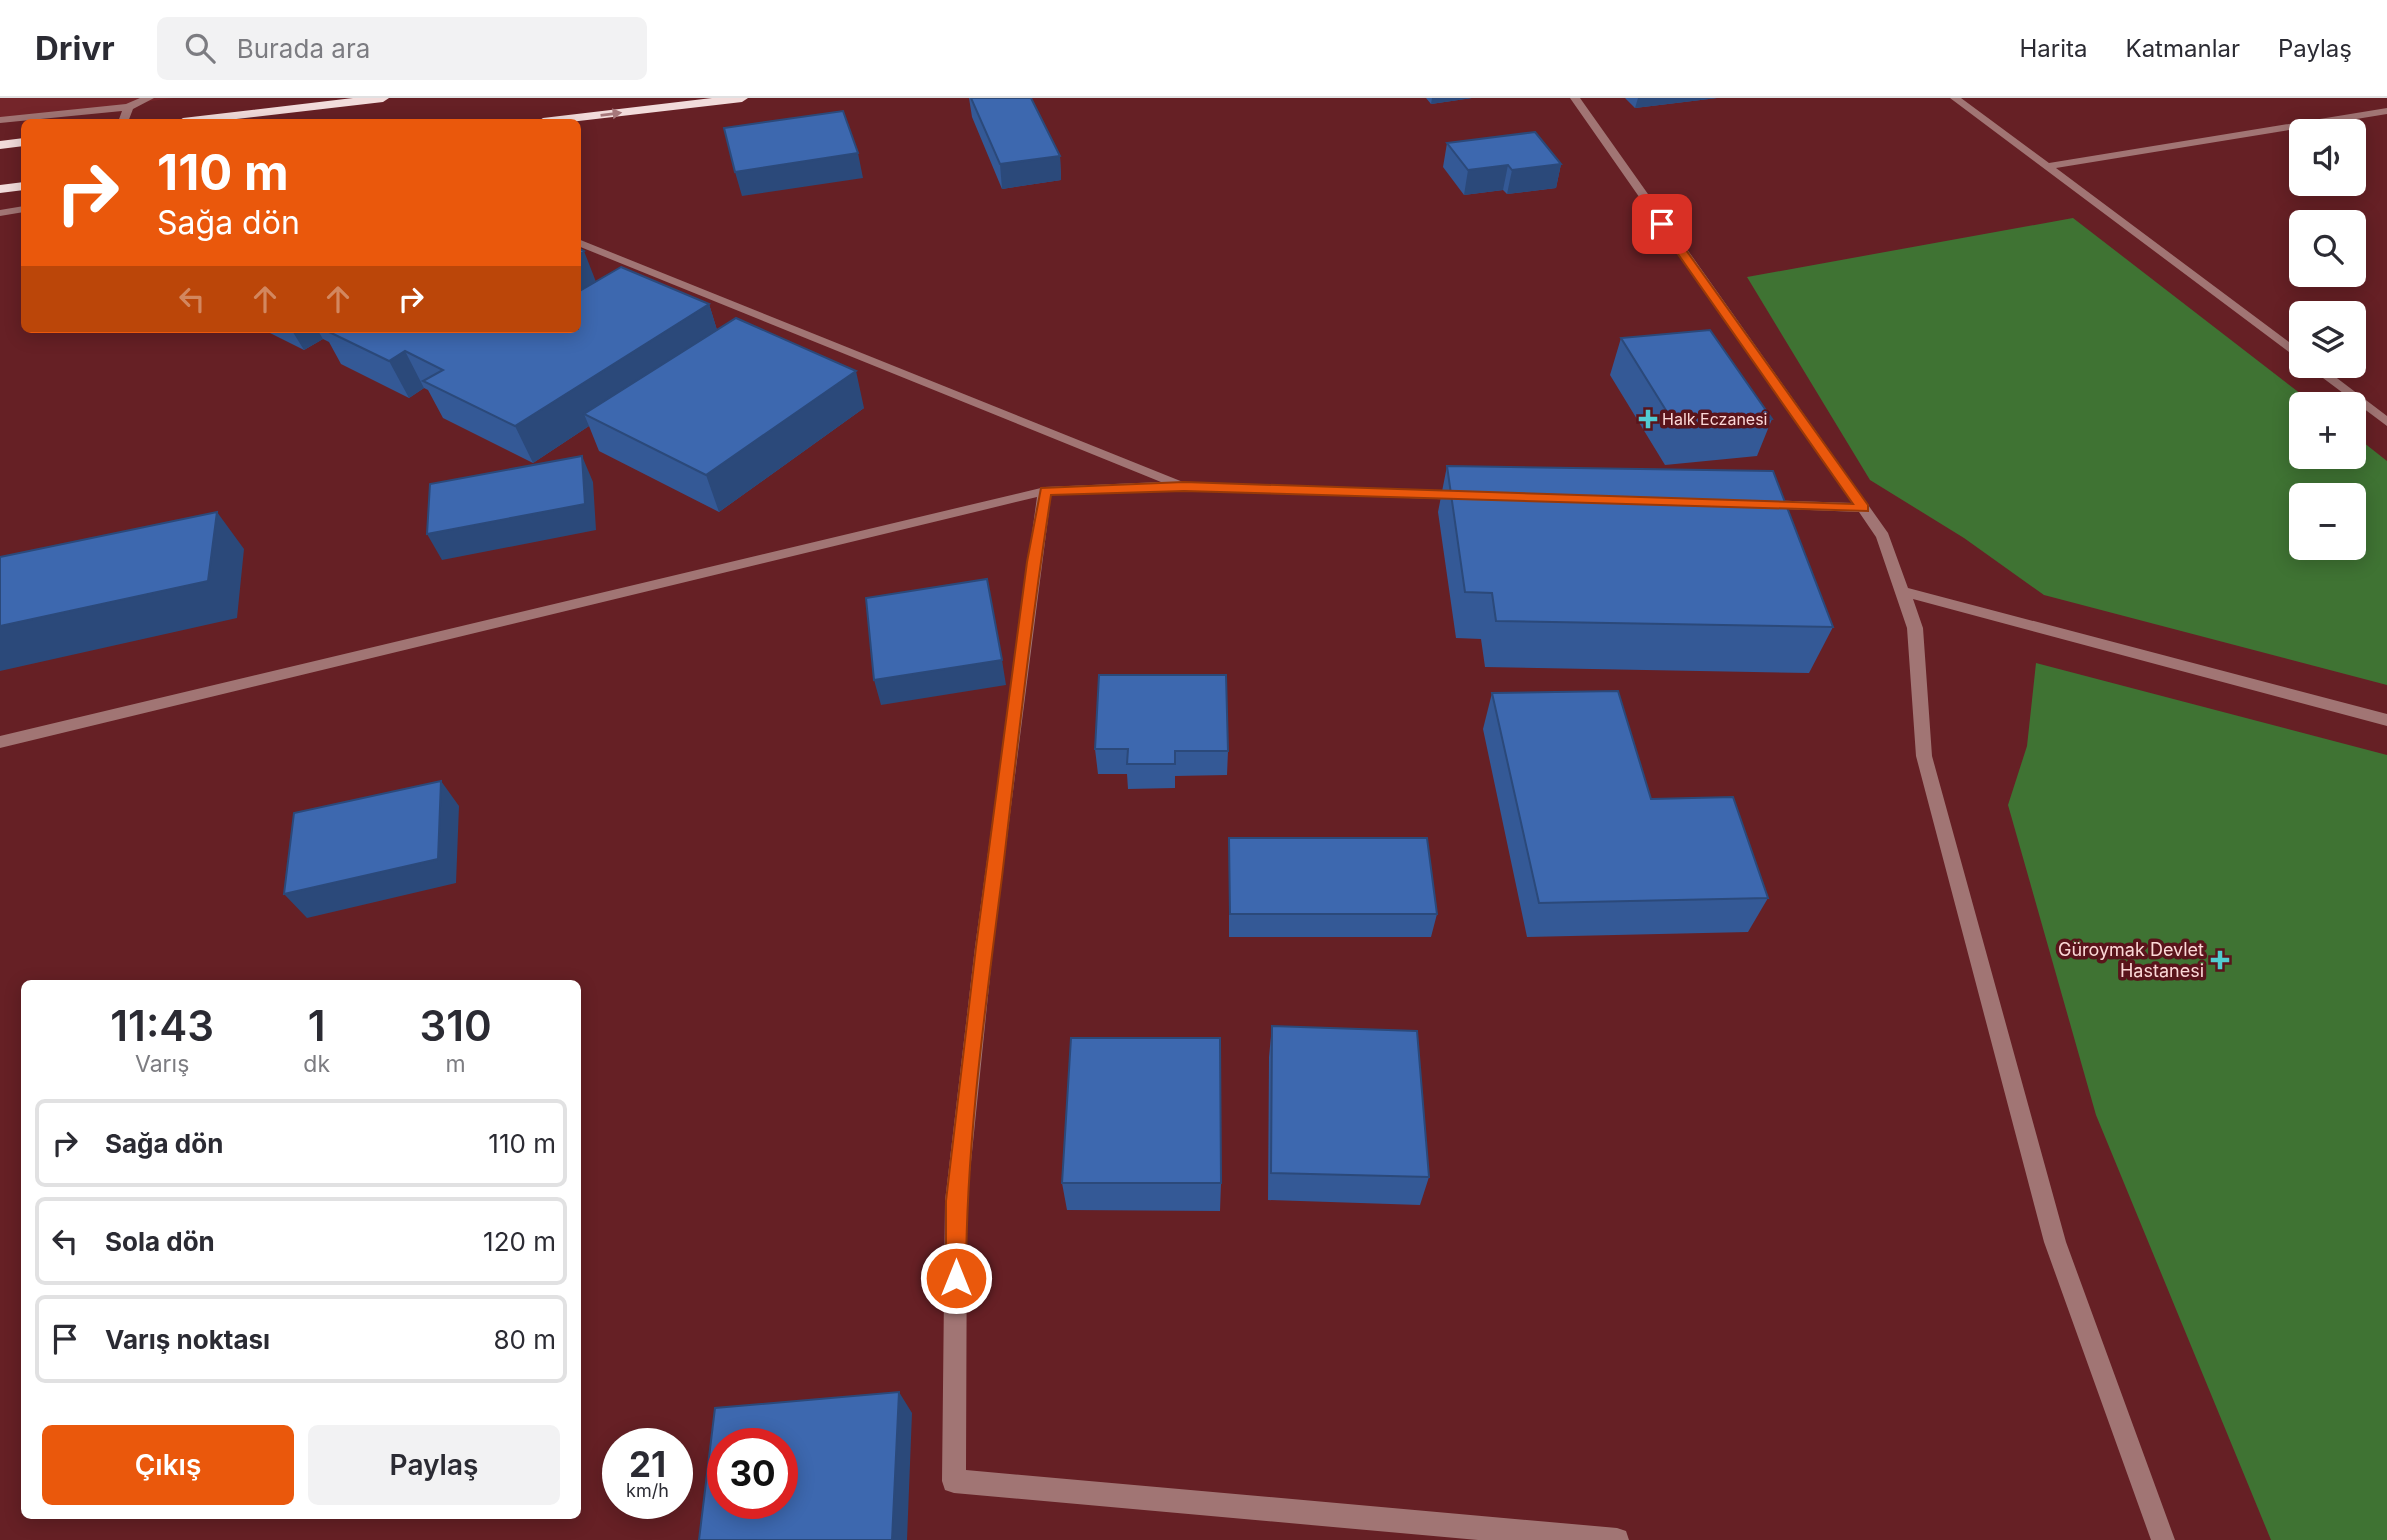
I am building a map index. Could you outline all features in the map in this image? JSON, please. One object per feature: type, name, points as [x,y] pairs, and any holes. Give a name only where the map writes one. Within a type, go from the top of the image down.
[{"type":"highway","points":[[208,119],[383,98]]},
{"type":"highway","points":[[568,119],[742,98]]},
{"type":"highway","points":[[0,145],[21,142]]},
{"type":"highway","points":[[0,189],[21,186]]},
{"type":"street","points":[[0,120],[128,107],[149,98]]},
{"type":"street","points":[[1575,98],[1883,536],[1915,628],[1924,756],[2055,1242],[2163,1540]]},
{"type":"street","points":[[1955,98],[2289,348]]},
{"type":"street","points":[[124,119],[128,107]]},
{"type":"street","points":[[2049,166],[2387,111]]},
{"type":"street","points":[[0,213],[21,210]]},
{"type":"street","points":[[581,243],[1184,486]]},
{"type":"street","points":[[2329,378],[2387,422]]},
{"type":"street","points":[[0,742],[1045,491],[1184,486],[1489,496]]},
{"type":"street","points":[[1045,491],[984,947],[956,1201],[954,1481],[1616,1540]]},
{"type":"street","points":[[1752,505],[1863,508]]},
{"type":"street","points":[[1902,591],[2387,720]]},
{"type":"shaded area","points":[[0,98],[174,98],[0,121]]},
{"type":"green space","points":[[2073,218],[2298,392],[2289,392],[2289,469],[2366,469],[2366,444],[2387,461],[2387,685],[2044,595],[1964,538],[1870,480],[1747,277]]},
{"type":"green space","name":"Güroymak Devlet Hastanesi","points":[[2036,663],[2387,755],[2387,1540],[2271,1540],[2096,1115],[2008,805],[2027,746]]},
{"type":"building","points":[[971,98],[1031,98],[1060,156],[1000,164]]},
{"type":"building","points":[[843,111],[858,153],[735,172],[724,128]]},
{"type":"building","points":[[1535,132],[1561,164],[1512,170],[1508,165],[1468,170],[1447,143]]},
{"type":"building","points":[[621,267],[709,304],[515,426],[423,381],[443,370],[405,351],[389,361],[331,333],[581,333],[581,290]]},
{"type":"building","points":[[736,318],[856,371],[706,475],[584,414]]},
{"type":"building","points":[[1710,330],[1772,419],[1677,428],[1621,338]]},
{"type":"building","points":[[582,456],[585,504],[427,534],[430,484]]},
{"type":"building","points":[[1447,466],[1773,471],[1833,627],[1496,621],[1492,593],[1465,592]]},
{"type":"building","points":[[217,512],[208,581],[0,626],[0,557]]},
{"type":"building","points":[[987,579],[1002,660],[874,680],[866,598]]},
{"type":"building","points":[[1099,675],[1226,675],[1228,751],[1175,751],[1175,764],[1127,764],[1128,749],[1095,749]]},
{"type":"building","points":[[1618,691],[1651,799],[1733,797],[1768,898],[1539,903],[1492,693]]},
{"type":"building","points":[[441,781],[438,859],[284,894],[294,813]]},
{"type":"building","points":[[1229,838],[1427,838],[1437,914],[1230,914]]},
{"type":"building","points":[[1272,1026],[1417,1031],[1429,1177],[1271,1173]]},
{"type":"building","points":[[1071,1038],[1220,1038],[1221,1183],[1062,1183]]},
{"type":"building","points":[[899,1392],[892,1540],[699,1540],[707,1474],[707,1519],[798,1519],[798,1428],[713,1428],[715,1408]]},
{"type":"place","name":"Halk Eczanesi","points":[[1648,419]]},
{"type":"place","name":"Güroymak Devlet Hastanesi","points":[[2220,960]]},
{"type":"route","points":[[956,1278],[956,1201],[984,947],[1045,491],[1184,486],[1863,508],[1662,224]]}]
